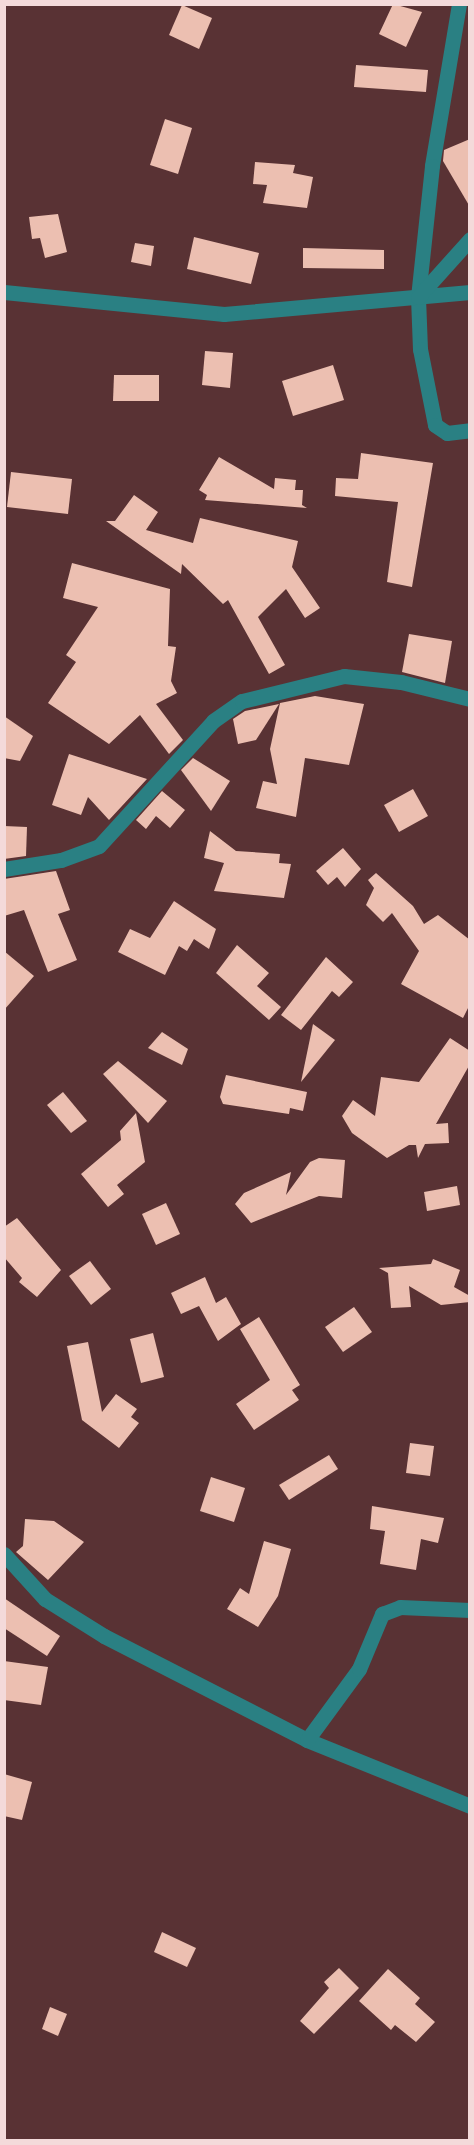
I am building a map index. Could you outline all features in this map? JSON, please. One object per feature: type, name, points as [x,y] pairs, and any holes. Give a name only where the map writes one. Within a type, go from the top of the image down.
[{"type":"street","points":[[459,4],[432,166],[418,297],[420,349],[435,425],[447,433],[470,430]]},
{"type":"street","points":[[418,297],[470,239]]},
{"type":"street","points":[[4,292],[224,314],[470,292]]},
{"type":"street","points":[[4,869],[72,857],[99,846],[213,721],[242,701],[344,676],[401,681],[470,699]]},
{"type":"street","points":[[4,1554],[45,1599],[104,1636],[307,1740],[470,1806]]},
{"type":"street","points":[[307,1740],[359,1669],[382,1614],[400,1607],[470,1610]]},
{"type":"building","points":[[393,4],[422,12],[406,47],[379,34]]},
{"type":"building","points":[[182,5],[212,18],[199,49],[169,35]]},
{"type":"building","points":[[356,65],[428,70],[426,92],[354,87]]},
{"type":"building","points":[[165,119],[192,128],[178,174],[150,165]]},
{"type":"building","points":[[470,139],[470,207],[443,161],[444,150]]},
{"type":"building","points":[[255,162],[295,165],[293,173],[313,177],[307,208],[263,203],[267,185],[253,184]]},
{"type":"building","points":[[58,214],[67,252],[45,258],[40,238],[32,239],[29,217]]},
{"type":"building","points":[[194,237],[259,253],[251,284],[187,269]]},
{"type":"building","points":[[135,243],[154,246],[151,266],[131,262]]},
{"type":"building","points":[[303,248],[384,250],[384,269],[303,268]]},
{"type":"building","points":[[205,351],[233,353],[230,388],[202,385]]},
{"type":"building","points":[[333,365],[344,400],[293,416],[282,381]]},
{"type":"building","points":[[114,375],[159,375],[159,401],[113,401]]},
{"type":"building","points":[[361,453],[433,463],[412,587],[387,582],[398,502],[335,496],[336,478],[358,479]]},
{"type":"building","points":[[219,457],[274,489],[275,478],[296,480],[295,490],[303,490],[302,505],[307,508],[205,500],[207,495],[199,490]]},
{"type":"building","points":[[11,472],[72,479],[68,514],[7,507]]},
{"type":"building","points":[[134,495],[158,512],[146,530],[193,543],[200,518],[298,541],[292,567],[320,608],[305,618],[286,589],[258,617],[285,665],[269,674],[228,600],[223,604],[182,564],[181,574],[106,521],[115,521]]},
{"type":"building","points":[[72,563],[170,589],[168,646],[176,647],[171,681],[177,693],[156,704],[183,740],[169,754],[140,715],[109,744],[48,703],[76,662],[66,655],[98,607],[63,598]]},
{"type":"building","points":[[409,634],[452,641],[445,683],[402,672]]},
{"type":"building","points":[[315,696],[364,704],[349,765],[305,758],[296,817],[256,808],[263,781],[277,784],[270,749],[280,703]]},
{"type":"building","points":[[279,704],[256,740],[238,744],[233,719],[245,711]]},
{"type":"building","points":[[4,716],[33,736],[20,761],[4,758]]},
{"type":"building","points":[[69,754],[147,779],[109,820],[88,797],[81,815],[52,805]]},
{"type":"building","points":[[193,758],[230,781],[211,811],[181,770]]},
{"type":"building","points":[[413,789],[428,816],[399,832],[384,805]]},
{"type":"building","points":[[162,791],[185,810],[170,828],[156,816],[146,829],[136,820]]},
{"type":"building","points":[[4,826],[27,827],[26,856],[4,859]]},
{"type":"building","points":[[210,831],[236,851],[280,854],[279,863],[291,864],[284,898],[214,891],[224,863],[204,858]]},
{"type":"building","points":[[343,848],[361,869],[345,887],[337,877],[328,885],[316,871]]},
{"type":"building","points":[[56,871],[70,910],[58,914],[77,960],[48,972],[24,910],[4,916],[4,879]]},
{"type":"building","points":[[376,873],[413,906],[424,924],[438,915],[470,940],[470,1004],[463,1018],[401,984],[419,951],[392,913],[383,922],[366,905],[374,888],[368,880]]},
{"type":"building","points":[[174,901],[216,929],[209,949],[194,939],[187,951],[179,946],[165,975],[118,952],[130,929],[150,938]]},
{"type":"building","points":[[237,945],[269,973],[257,986],[281,1007],[269,1020],[216,973]]},
{"type":"building","points":[[4,951],[34,976],[4,1010]]},
{"type":"building","points":[[326,957],[353,982],[339,997],[332,991],[301,1030],[281,1015]]},
{"type":"building","points":[[313,1024],[335,1040],[301,1082]]},
{"type":"building","points":[[162,1032],[188,1049],[182,1065],[148,1048]]},
{"type":"building","points":[[450,1038],[470,1051],[470,1064],[436,1124],[448,1123],[449,1143],[425,1144],[418,1158],[416,1145],[409,1145],[387,1158],[352,1133],[342,1116],[353,1100],[375,1116],[381,1077],[419,1082]]},
{"type":"building","points":[[118,1061],[167,1101],[148,1123],[103,1074]]},
{"type":"building","points":[[226,1075],[307,1092],[303,1111],[290,1108],[289,1114],[223,1104],[220,1097]]},
{"type":"building","points":[[63,1092],[87,1121],[71,1133],[47,1105]]},
{"type":"building","points":[[136,1113],[145,1162],[117,1185],[124,1194],[108,1207],[81,1174],[121,1140],[120,1131]]},
{"type":"building","points":[[319,1158],[345,1160],[342,1198],[319,1196],[251,1223],[235,1204],[244,1193],[291,1172],[286,1195],[310,1162]]},
{"type":"building","points":[[457,1186],[460,1205],[427,1211],[424,1192]]},
{"type":"building","points":[[166,1203],[180,1234],[156,1245],[142,1214]]},
{"type":"building","points":[[17,1218],[61,1270],[37,1297],[19,1282],[22,1278],[4,1257],[4,1227]]},
{"type":"building","points":[[433,1259],[460,1270],[454,1287],[470,1296],[470,1302],[441,1305],[409,1286],[411,1307],[391,1308],[388,1273],[379,1268],[431,1264]]},
{"type":"building","points":[[90,1261],[111,1289],[91,1305],[69,1276]]},
{"type":"building","points":[[205,1277],[216,1303],[226,1297],[241,1324],[218,1341],[199,1306],[181,1314],[171,1293]]},
{"type":"building","points":[[354,1307],[372,1332],[343,1352],[325,1327]]},
{"type":"building","points":[[259,1317],[300,1385],[292,1390],[299,1400],[254,1430],[236,1404],[270,1380],[240,1329]]},
{"type":"building","points":[[153,1333],[164,1377],[141,1383],[130,1339]]},
{"type":"building","points":[[88,1342],[102,1412],[116,1394],[137,1409],[131,1417],[139,1423],[119,1448],[82,1420],[67,1346]]},
{"type":"building","points":[[410,1443],[434,1446],[430,1476],[406,1473]]},
{"type":"building","points":[[329,1455],[338,1469],[289,1500],[279,1485]]},
{"type":"building","points":[[211,1477],[245,1488],[234,1522],[200,1511]]},
{"type":"building","points":[[372,1506],[444,1518],[438,1543],[421,1539],[416,1570],[380,1564],[385,1531],[370,1529]]},
{"type":"building","points":[[25,1519],[54,1521],[84,1542],[48,1580],[16,1552],[23,1546]]},
{"type":"building","points":[[264,1541],[291,1549],[278,1596],[258,1627],[227,1609],[240,1588],[249,1594]]},
{"type":"building","points":[[4,1598],[60,1636],[47,1656],[4,1628]]},
{"type":"building","points":[[4,1661],[48,1667],[41,1705],[4,1700]]},
{"type":"building","points":[[4,1774],[32,1782],[22,1820],[4,1816]]},
{"type":"building","points":[[162,1932],[196,1948],[187,1967],[154,1952]]},
{"type":"building","points":[[339,1968],[359,1988],[314,2034],[300,2021],[329,1988],[324,1982]]},
{"type":"building","points":[[388,1969],[420,1998],[415,2004],[435,2022],[416,2042],[395,2025],[391,2030],[359,2001]]},
{"type":"building","points":[[50,2007],[67,2014],[58,2036],[42,2029]]}]
